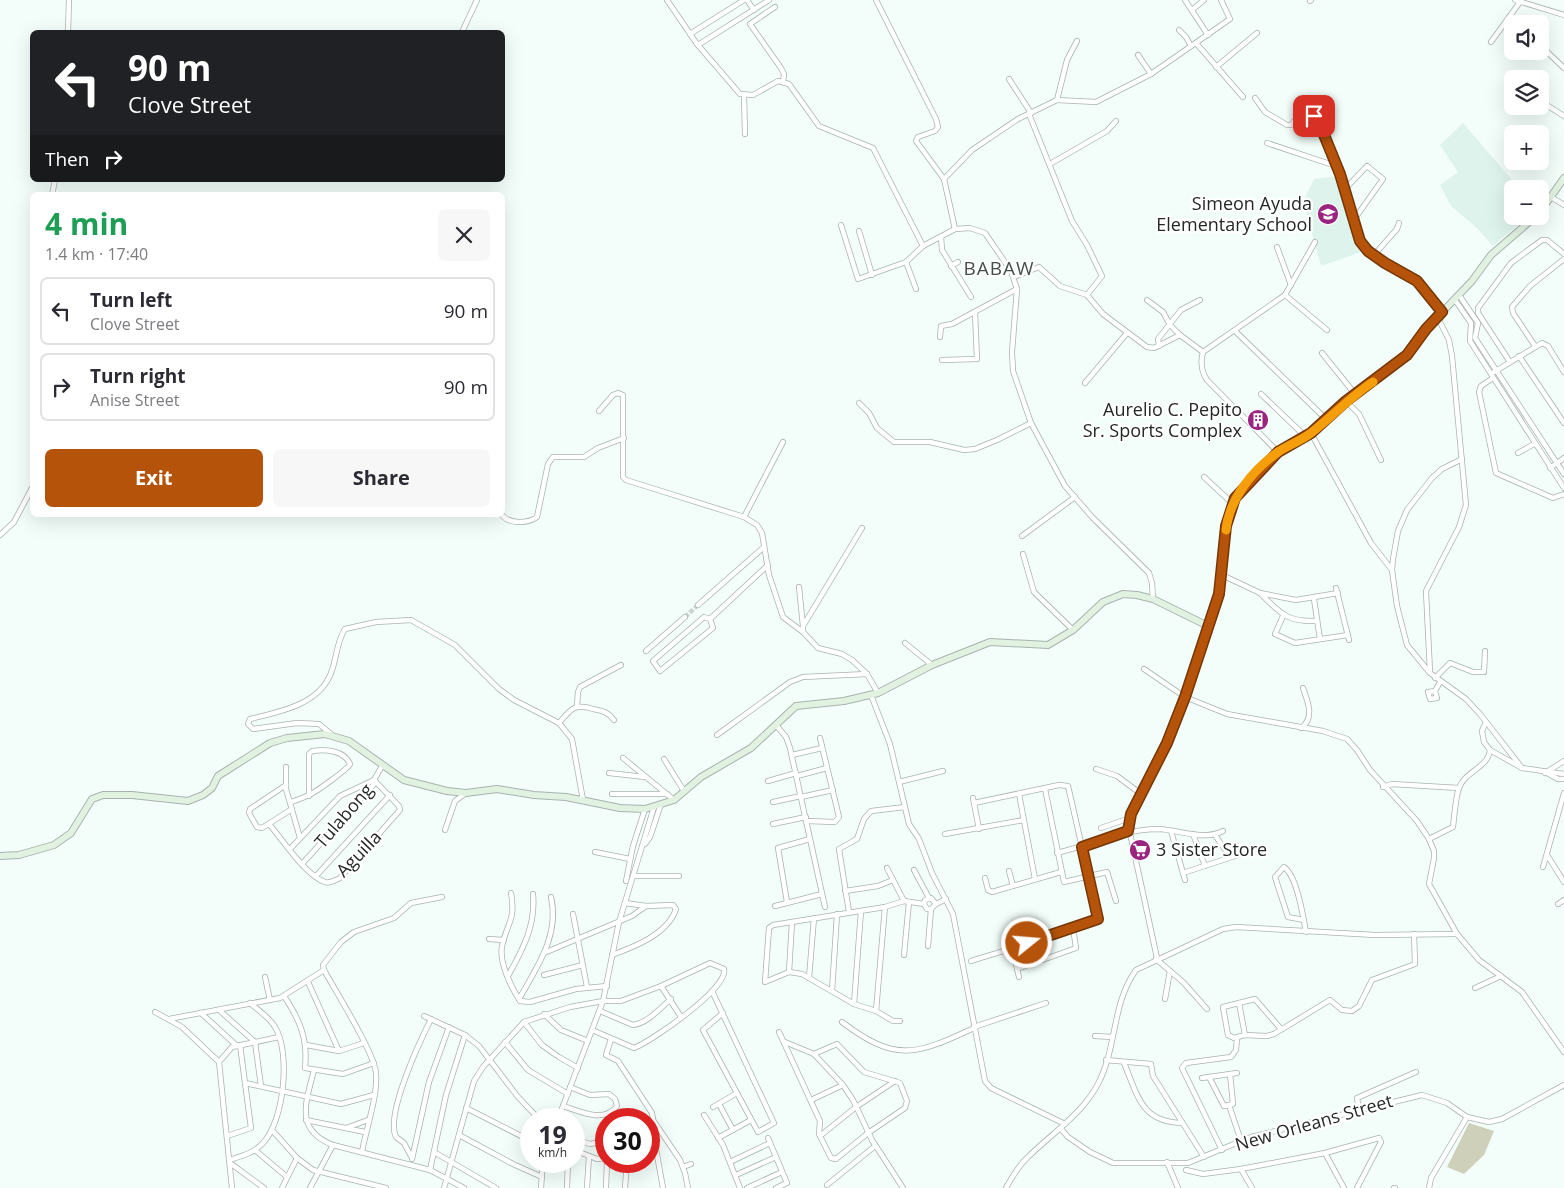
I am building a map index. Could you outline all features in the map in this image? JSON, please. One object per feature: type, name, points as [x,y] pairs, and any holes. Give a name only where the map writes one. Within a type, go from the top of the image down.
[{"type":"street","points":[[68,30],[69,0]]},
{"type":"street","points":[[463,30],[477,0]]},
{"type":"street","points":[[666,0],[698,45],[732,86],[744,95],[753,95],[778,81],[783,82],[794,88],[819,126],[876,151],[923,246]]},
{"type":"street","points":[[690,34],[746,0],[754,10]]},
{"type":"street","points":[[698,45],[769,0]]},
{"type":"street","points":[[876,0],[936,119],[938,127],[935,131],[918,137],[916,141],[944,179],[955,229]]},
{"type":"street","points":[[1185,0],[1208,35]]},
{"type":"street","points":[[1192,10],[1204,0]]},
{"type":"street","points":[[944,179],[972,150],[1018,119],[1056,100],[1096,102],[1151,74],[1230,19],[1221,0]]},
{"type":"street","points":[[1515,0],[1564,15]]},
{"type":"street","points":[[1491,42],[1525,2]]},
{"type":"street","points":[[775,7],[750,24],[781,68],[784,74],[783,82]]},
{"type":"street","points":[[1179,30],[1243,97]]},
{"type":"street","points":[[1216,67],[1257,33]]},
{"type":"street","points":[[1056,100],[1067,60],[1076,41]]},
{"type":"street","points":[[1549,54],[1564,68]]},
{"type":"street","points":[[1138,55],[1151,74]]},
{"type":"street","points":[[1009,79],[1030,114],[1072,221],[1087,245],[1102,276],[1087,295]]},
{"type":"street","points":[[744,95],[745,134]]},
{"type":"street","points":[[1255,98],[1265,112],[1287,125],[1294,123],[1302,113],[1314,116],[1318,120],[1345,189],[1360,241],[1374,255],[1417,281],[1440,314],[1449,340],[1466,505],[1459,527],[1426,590],[1430,673]]},
{"type":"street","points":[[1549,107],[1564,116]]},
{"type":"street","points":[[1050,164],[1107,131],[1116,121]]},
{"type":"street","points":[[1267,143],[1336,166]]},
{"type":"street","points":[[1345,189],[1367,166],[1383,180],[1353,221]]},
{"type":"street","points":[[1549,201],[1564,179]]},
{"type":"street","points":[[1552,197],[1564,205]]},
{"type":"street","points":[[1374,255],[1397,229],[1399,223]]},
{"type":"street","points":[[840,225],[856,277],[859,279],[906,262],[923,246],[955,229],[970,228],[985,233],[1014,277],[1017,289],[1012,352],[1013,371],[1030,422],[1066,486],[1149,573],[1153,598]]},
{"type":"street","points":[[1207,1009],[1157,959],[1128,831],[1130,818],[1167,742],[1185,697],[1219,594],[1226,526],[1232,503],[1256,473],[1278,452],[1308,435],[1346,401],[1407,355],[1492,255],[1526,225]]},
{"type":"street","points":[[859,231],[872,274]]},
{"type":"street","points":[[941,237],[942,250],[972,296]]},
{"type":"street","points":[[1510,362],[1478,313],[1478,308],[1511,263],[1542,240],[1547,240],[1564,254]]},
{"type":"street","points":[[1278,452],[1206,380],[1201,366],[1203,352],[1285,295],[1314,242]]},
{"type":"street","points":[[1277,247],[1291,285]]},
{"type":"street","points":[[1535,346],[1513,313],[1512,307],[1530,286],[1564,259]]},
{"type":"street","points":[[906,262],[916,289]]},
{"type":"street","points":[[951,266],[958,262]]},
{"type":"street","points":[[1014,277],[1040,267],[1060,286],[1087,295],[1102,314],[1147,347],[1159,346],[1180,335]]},
{"type":"street","points":[[940,337],[941,326],[952,324],[1017,289]]},
{"type":"street","points":[[1285,295],[1327,330]]},
{"type":"street","points":[[1457,298],[1477,321],[1475,338],[1564,474]]},
{"type":"street","points":[[1457,298],[1471,323],[1470,341],[1534,444],[1564,488]]},
{"type":"street","points":[[1147,300],[1163,312],[1170,325],[1180,335],[1203,352]]},
{"type":"street","points":[[1159,346],[1158,339],[1182,310],[1200,300]]},
{"type":"street","points":[[942,360],[977,359],[975,312]]},
{"type":"street","points":[[1235,330],[1327,420]]},
{"type":"street","points":[[1085,383],[1127,333]]},
{"type":"street","points":[[1564,372],[1546,344],[1539,343],[1497,372],[1479,390],[1496,473],[1553,498],[1564,494]]},
{"type":"street","points":[[1322,353],[1355,394]]},
{"type":"street","points":[[1519,356],[1564,424]]},
{"type":"street","points":[[599,411],[613,395],[618,393],[623,395],[623,477],[626,480],[744,517],[757,525],[762,533],[768,565],[783,617],[803,632],[818,648],[842,654],[852,660],[866,674],[875,694],[890,744],[909,824],[919,839],[932,873],[953,914],[974,1028],[988,1086],[1065,1124]]},
{"type":"street","points":[[1261,394],[1308,435],[1371,543],[1392,570]]},
{"type":"street","points":[[1346,401],[1359,414],[1381,460]]},
{"type":"street","points":[[859,403],[877,428],[894,442],[930,442],[964,450],[975,449],[997,440],[1030,422]]},
{"type":"street","points":[[504,517],[507,520],[527,522],[536,517],[548,464],[553,457],[584,457],[598,448],[624,438]]},
{"type":"street","points":[[744,517],[783,442]]},
{"type":"street","points":[[1518,453],[1534,444]]},
{"type":"street","points":[[1550,468],[1564,458]]},
{"type":"street","points":[[1462,459],[1442,469],[1432,478],[1407,510],[1398,531],[1392,570],[1400,625],[1408,645],[1430,673],[1466,699],[1522,768]]},
{"type":"street","points":[[1204,476],[1232,503]]},
{"type":"street","points":[[0,535],[14,522],[30,492]]},
{"type":"street","points":[[1022,536],[1075,497]]},
{"type":"street","points":[[803,626],[862,528]]},
{"type":"street","points":[[698,605],[764,547]]},
{"type":"street","points":[[1023,554],[1034,592],[1072,630]]},
{"type":"street","points":[[710,619],[768,565]]},
{"type":"street","points":[[1222,575],[1260,593],[1298,601],[1338,594]]},
{"type":"street","points":[[799,587],[803,632]]},
{"type":"street","points":[[1283,616],[1276,635],[1296,643],[1348,637],[1336,588]]},
{"type":"street","points":[[1260,593],[1283,616],[1300,621],[1317,621]]},
{"type":"street","points":[[583,800],[574,744],[559,723],[510,698],[490,681],[455,645],[414,621],[376,622],[345,629],[338,640],[330,675],[320,692],[304,703],[250,718],[248,724],[253,729],[297,723],[319,724],[332,735],[350,741],[382,766],[404,780],[447,791],[466,793],[497,790],[583,800],[620,808],[645,809],[674,800],[702,777],[751,748],[796,706],[844,701],[875,694],[932,665],[990,642],[1048,646],[1072,630],[1103,602],[1123,594],[1137,594],[1153,598],[1208,626]]},
{"type":"street","points":[[1314,599],[1320,640]]},
{"type":"street","points":[[646,651],[685,616]]},
{"type":"street","points":[[704,617],[710,619],[713,628],[660,671],[653,661],[704,617]]},
{"type":"street","points":[[905,643],[932,665]]},
{"type":"street","points":[[1435,678],[1450,663],[1474,672],[1484,672],[1485,651]]},
{"type":"street","points":[[577,706],[580,687],[622,665]]},
{"type":"street","points":[[1144,669],[1185,697],[1227,714],[1323,731],[1347,739],[1383,786],[1417,821],[1430,839],[1434,850],[1434,858],[1429,884],[1457,934],[1479,960],[1522,992],[1564,1052]]},
{"type":"street","points":[[717,735],[790,682],[804,677],[866,674]]},
{"type":"street","points":[[1435,691],[1440,682]]},
{"type":"street","points":[[1301,728],[1305,725],[1310,712],[1303,688]]},
{"type":"street","points":[[559,723],[577,706],[584,705],[604,711],[614,720]]},
{"type":"street","points":[[1486,722],[1482,732],[1484,742],[1490,750],[1522,768],[1546,773],[1564,774]]},
{"type":"street","points":[[776,725],[786,737],[792,755],[825,907]]},
{"type":"street","points":[[0,856],[19,855],[54,845],[70,833],[92,799],[103,795],[188,801],[203,795],[212,788],[218,776],[270,744],[287,738],[332,735]]},
{"type":"street","points":[[773,824],[806,819],[837,821],[839,817],[820,738]]},
{"type":"street","points":[[792,755],[822,748]]},
{"type":"street","points":[[291,802],[309,796],[347,768],[350,764],[349,760],[330,749],[312,751],[310,754],[309,796]]},
{"type":"street","points":[[1430,839],[1453,827],[1459,788],[1473,770],[1485,763],[1490,750]]},
{"type":"street","points":[[624,758],[674,800]]},
{"type":"street","points":[[664,760],[684,791]]},
{"type":"street","points":[[1546,773],[1558,763],[1564,761]]},
{"type":"street","points":[[1558,763],[1564,765]]},
{"type":"street","name":"Tulabong","points":[[302,864],[375,781],[382,766]]},
{"type":"street","points":[[286,767],[286,785],[300,838]]},
{"type":"street","points":[[768,781],[827,768]]},
{"type":"street","points":[[1096,769],[1117,776],[1141,794]]},
{"type":"street","points":[[899,782],[943,771]]},
{"type":"street","points":[[609,773],[646,777]]},
{"type":"street","points":[[1546,773],[1558,779],[1564,779]]},
{"type":"street","points":[[290,849],[340,796],[375,781],[390,795],[316,876]]},
{"type":"street","points":[[1383,786],[1392,784],[1459,788]]},
{"type":"street","points":[[286,785],[249,810],[259,828],[269,824],[292,809]]},
{"type":"street","points":[[971,961],[1096,920],[1098,914],[1068,786],[1059,785],[1019,794],[974,800],[979,829]]},
{"type":"street","points":[[1044,788],[1061,872],[1065,882],[1108,873],[1116,901]]},
{"type":"street","points":[[774,802],[833,790]]},
{"type":"street","points":[[444,830],[455,801],[466,793]]},
{"type":"street","points":[[612,794],[667,794]]},
{"type":"street","points":[[1019,794],[1036,879]]},
{"type":"street","points":[[1544,866],[1564,794]]},
{"type":"street","name":"Aguilla","points":[[269,824],[302,864],[324,882],[331,882],[340,878],[400,810],[390,795]]},
{"type":"street","points":[[570,1087],[590,1095],[609,1094],[615,1099],[617,1106],[612,1111],[593,1116],[563,1106],[570,1087],[578,1068],[592,1030],[604,1001],[619,922],[644,845],[647,828],[657,806]]},
{"type":"street","points":[[644,845],[650,838],[653,829],[657,806]]},
{"type":"street","points":[[849,912],[839,848],[857,839],[864,819],[872,811],[905,807]]},
{"type":"street","points":[[626,881],[630,859],[645,809]]},
{"type":"street","points":[[1101,828],[1130,818]]},
{"type":"street","points":[[945,834],[1024,820]]},
{"type":"street","points":[[647,828],[653,829]]},
{"type":"street","points":[[1057,853],[1082,847],[1128,831],[1160,829],[1192,834],[1215,835],[1223,831]]},
{"type":"street","points":[[1171,831],[1186,880]]},
{"type":"street","points":[[1192,834],[1204,866]]},
{"type":"street","points":[[1215,835],[1230,857]]},
{"type":"street","points":[[787,902],[778,848],[810,839]]},
{"type":"street","points":[[595,852],[630,859]]},
{"type":"street","points":[[1183,873],[1241,854]]},
{"type":"street","points":[[1548,855],[1564,882]]},
{"type":"street","points":[[1304,920],[1288,917],[1275,877],[1284,867],[1286,867],[1297,893],[1304,920],[1306,932]]},
{"type":"street","points":[[887,868],[906,902],[904,955]]},
{"type":"street","points":[[914,870],[929,898],[934,900],[936,904]]},
{"type":"street","points":[[1009,871],[1013,886]]},
{"type":"street","points":[[985,878],[990,892],[1061,872]]},
{"type":"street","points":[[634,876],[679,876]]},
{"type":"street","points":[[845,891],[878,886],[893,880]]},
{"type":"street","points":[[511,893],[514,914],[504,940],[502,953],[508,976],[519,999],[523,1002],[530,1002],[587,987],[607,986]]},
{"type":"street","points":[[508,976],[522,949],[533,920],[533,894]]},
{"type":"street","points":[[775,906],[822,894]]},
{"type":"street","points":[[362,1152],[376,1081],[374,1063],[324,970],[325,961],[347,936],[394,918],[410,903],[442,896]]},
{"type":"street","points":[[519,999],[544,952],[554,921],[551,897]]},
{"type":"street","points":[[924,904],[929,898]]},
{"type":"street","points":[[928,946],[931,909],[946,899]]},
{"type":"street","points":[[1558,904],[1564,900]]},
{"type":"street","points":[[900,1021],[854,1004],[802,974],[789,972],[765,982],[768,928],[906,902],[924,904],[926,908],[931,909]]},
{"type":"street","points":[[612,955],[644,942],[668,922],[676,909],[673,905],[646,906],[625,903]]},
{"type":"street","points":[[544,952],[619,922],[646,906]]},
{"type":"street","points":[[876,1011],[885,907]]},
{"type":"street","points":[[854,1004],[861,910]]},
{"type":"street","points":[[572,914],[587,987]]},
{"type":"street","points":[[832,991],[837,914]]},
{"type":"street","points":[[810,978],[814,918]]},
{"type":"street","points":[[789,972],[792,922]]},
{"type":"street","points":[[1006,1188],[1027,1157],[1061,1129],[1091,1095],[1100,1080],[1128,982],[1136,970],[1223,929],[1236,927],[1375,935],[1457,934]]},
{"type":"street","points":[[1017,969],[1076,948],[1073,928]]},
{"type":"street","points":[[1281,1029],[1258,1001],[1253,999],[1224,1006],[1222,1009],[1228,1035],[1237,1038],[1245,1034],[1268,1036],[1281,1029],[1328,1000],[1331,1000],[1342,1010],[1352,1011],[1356,1009],[1372,980],[1414,964],[1414,934]]},
{"type":"street","points":[[489,939],[504,940]]},
{"type":"street","points":[[1012,947],[1019,978]]},
{"type":"street","points":[[444,1188],[474,1081],[490,1058],[524,1022],[544,1014],[604,1001],[621,1001],[661,986],[706,964],[721,966],[725,973],[721,982],[712,991],[647,1043],[634,1048],[592,1030]]},
{"type":"street","points":[[544,975],[583,965]]},
{"type":"street","points":[[169,1019],[284,996],[324,970]]},
{"type":"street","points":[[1165,999],[1170,971]]},
{"type":"street","points":[[1475,988],[1501,976]]},
{"type":"street","points":[[265,977],[270,1000]]},
{"type":"street","points":[[308,982],[339,1050]]},
{"type":"street","points":[[661,986],[681,1017]]},
{"type":"street","points":[[712,991],[723,1013],[774,1123],[758,1132],[703,1030],[723,1013]]},
{"type":"street","points":[[284,996],[300,1022],[306,1045],[304,1068],[343,1074],[374,1063]]},
{"type":"street","points":[[600,1011],[636,1025],[648,1018],[671,999]]},
{"type":"street","points":[[230,1162],[256,1150],[272,1130],[282,1091],[284,1067],[279,1037],[273,1023],[250,1003]]},
{"type":"street","points":[[842,1022],[870,1042],[898,1051],[918,1050],[1046,1003]]},
{"type":"street","points":[[1239,1003],[1245,1034]]},
{"type":"street","points":[[219,1010],[255,1042],[261,1086]]},
{"type":"street","points":[[155,1012],[182,1027],[219,1062],[232,1188]]},
{"type":"street","points":[[201,1013],[238,1046],[251,1128],[226,1136]]},
{"type":"street","points":[[544,1014],[560,1030],[588,1041]]},
{"type":"street","points":[[424,1016],[465,1036],[490,1058],[509,1085],[529,1108]]},
{"type":"street","points":[[412,1158],[404,1143],[396,1137],[394,1128],[405,1075],[431,1019]]},
{"type":"street","points":[[524,1022],[542,1045],[578,1068]]},
{"type":"street","points":[[410,1165],[429,1082],[449,1027]]},
{"type":"street","points":[[779,1032],[820,1121],[820,1136],[831,1158],[835,1160],[906,1107],[902,1085],[895,1081],[864,1072],[837,1044],[814,1054]]},
{"type":"street","points":[[430,1170],[452,1075],[465,1036]]},
{"type":"street","points":[[1095,1036],[1112,1037]]},
{"type":"street","points":[[219,1062],[229,1050],[238,1046],[279,1037]]},
{"type":"street","points":[[1222,1150],[1182,1068],[1186,1063],[1231,1057],[1236,1050],[1237,1038]]},
{"type":"street","points":[[611,1039],[606,1055],[618,1061],[649,1108]]},
{"type":"street","points":[[505,1042],[528,1070],[568,1094]]},
{"type":"street","points":[[785,1042],[814,1054],[843,1085],[856,1107],[868,1134],[903,1188]]},
{"type":"street","points":[[1559,1046],[1564,1042]]},
{"type":"street","points":[[306,1045],[339,1050],[364,1043]]},
{"type":"street","points":[[1106,1060],[1151,1064],[1153,1076],[1204,1157]]},
{"type":"street","points":[[1124,1063],[1147,1111],[1157,1120],[1182,1124]]},
{"type":"street","points":[[314,1070],[307,1096],[305,1120],[321,1138],[334,1145],[430,1170],[464,1188]]},
{"type":"street","points":[[1359,1109],[1358,1098],[1416,1072]]},
{"type":"street","points":[[1202,1078],[1237,1073]]},
{"type":"street","points":[[1209,1077],[1224,1106],[1233,1104],[1230,1074]]},
{"type":"street","points":[[820,1136],[856,1107],[895,1081]]},
{"type":"street","points":[[245,1083],[341,1104],[374,1095]]},
{"type":"street","points":[[811,1100],[843,1085]]},
{"type":"street","name":"New Orleans Street","points":[[1061,1129],[1068,1137],[1090,1152],[1113,1162],[1188,1163],[1241,1141],[1359,1109],[1422,1095],[1447,1104],[1467,1117],[1489,1122],[1502,1119],[1564,1085]]},
{"type":"street","points":[[713,1107],[737,1093]]},
{"type":"street","points":[[719,1104],[734,1130]]},
{"type":"street","points":[[1229,1105],[1241,1141]]},
{"type":"street","points":[[466,1108],[520,1135]]},
{"type":"street","points":[[704,1115],[730,1162],[740,1188]]},
{"type":"street","points":[[1429,1188],[1431,1178],[1467,1117]]},
{"type":"street","points":[[305,1120],[365,1132]]},
{"type":"street","points":[[346,1128],[368,1120]]},
{"type":"street","points":[[718,1138],[751,1120]]},
{"type":"street","points":[[272,1130],[297,1158],[318,1171],[386,1188]]},
{"type":"street","points":[[660,1134],[684,1167],[688,1188]]},
{"type":"street","points":[[459,1135],[542,1177]]},
{"type":"street","points":[[1186,1170],[1203,1174],[1241,1169],[1325,1153],[1378,1138],[1381,1142],[1357,1188]]},
{"type":"street","points":[[730,1162],[769,1141],[787,1183],[776,1188]]},
{"type":"street","points":[[310,1188],[334,1145]]},
{"type":"street","points":[[827,1184],[875,1146]]},
{"type":"street","points":[[256,1150],[287,1177]]},
{"type":"street","points":[[434,1152],[496,1188]]},
{"type":"street","points":[[1325,1153],[1344,1188]]},
{"type":"street","points":[[585,1154],[595,1158]]},
{"type":"street","points":[[587,1188],[589,1156]]},
{"type":"street","points":[[736,1175],[776,1157]]},
{"type":"street","points":[[282,1188],[297,1158]]},
{"type":"street","points":[[230,1162],[264,1188]]},
{"type":"street","points":[[1167,1162],[1178,1188]]},
{"type":"street","points":[[684,1167],[691,1164]]},
{"type":"street","points":[[1241,1169],[1252,1188]]},
{"type":"street","points":[[660,1172],[663,1188]]},
{"type":"street","points":[[747,1188],[782,1172]]},
{"type":"street","points":[[541,1188],[542,1173]]},
{"type":"street","points":[[567,1188],[568,1173]]},
{"type":"street","points":[[606,1188],[607,1173]]},
{"type":"street","points":[[625,1188],[626,1173]]},
{"type":"shaded area","points":[[1463,123],[1512,180],[1504,180],[1504,225],[1518,225],[1493,246],[1478,229],[1451,206],[1440,185],[1458,172],[1440,145]]},
{"type":"shaded area","name":"Simeon Ayuda Elementary School","points":[[1339,176],[1356,239],[1364,251],[1321,266],[1303,202],[1314,179]]},
{"type":"green space","points":[[1469,1123],[1494,1131],[1484,1155],[1464,1174],[1447,1167]]},
{"type":"tunnel","points":[[685,617],[698,605]]},
{"type":"slow traffic","points":[[1226,530],[1232,503],[1256,473],[1278,452],[1306,437],[1346,401],[1373,382]]},
{"type":"place","name":"Simeon Ayuda Elementary School","points":[[1328,214]]},
{"type":"place","name":"Aurelio C. Pepito Sr. Sports Complex","points":[[1258,420]]},
{"type":"place","name":"3 Sister Store","points":[[1140,850]]},
{"type":"district","name":"BABAW","points":[[999,268]]},
{"type":"route","points":[[1027,943],[1098,919],[1090,876],[1082,847],[1128,831],[1131,814],[1167,742],[1185,697],[1219,594],[1226,526],[1235,498],[1256,473],[1278,452],[1306,437],[1346,401],[1391,369],[1407,355],[1432,321],[1442,312],[1417,281],[1385,263],[1363,247],[1356,230],[1340,174],[1318,120],[1314,116]]}]
